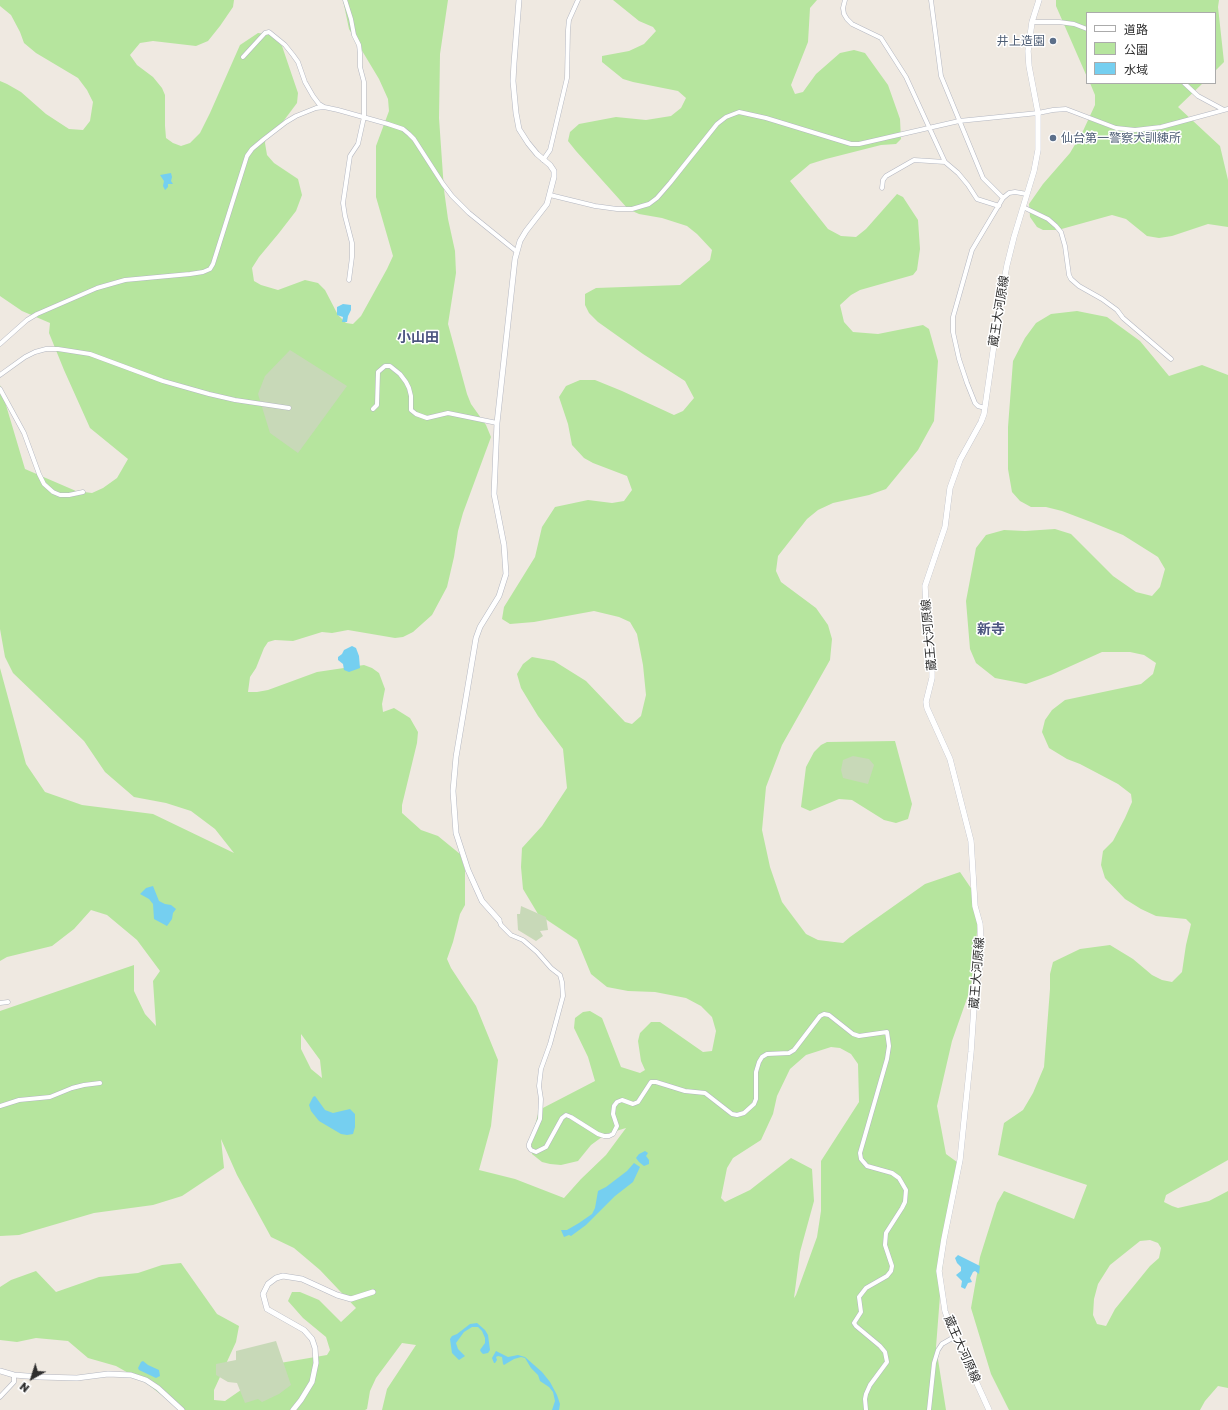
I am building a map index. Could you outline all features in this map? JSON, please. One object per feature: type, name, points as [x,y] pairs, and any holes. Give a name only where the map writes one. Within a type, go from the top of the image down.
[{"type":"main road","name":"蔵王大河原線","points":[[989,1410],[948,1320],[945,1311],[939,1271],[960,1160],[971,1060],[975,992],[980,965],[981,944],[980,924],[975,906],[971,842],[950,759],[927,708],[926,702],[932,672],[928,645],[925,586],[945,527],[950,488],[960,460],[981,422],[985,408],[1001,296],[1014,237],[1034,171],[1038,150],[1038,113],[1029,66],[1028,51],[1032,22],[1039,0]]},
{"type":"street","points":[[345,0],[360,53],[360,67],[364,82],[364,117],[358,144],[350,156],[343,203],[352,243],[352,257],[348,280]]},
{"type":"street","points":[[519,0],[513,81],[519,130],[528,143],[550,165],[554,171],[554,177],[550,195],[544,209],[526,231],[520,240],[516,251],[497,423],[494,494],[504,546],[506,574],[498,596],[480,627],[476,638],[456,757],[453,791],[456,833],[468,870],[482,901],[511,935],[523,940],[560,975],[562,982],[562,996],[550,1044],[541,1069],[540,1120],[529,1147],[531,1150],[536,1152],[546,1147],[562,1118],[566,1115],[598,1134],[609,1136],[613,1134],[617,1126],[613,1114],[614,1106],[617,1102],[622,1100],[632,1104],[638,1102],[651,1082],[656,1082],[685,1091],[705,1093],[732,1114],[744,1114],[754,1104],[756,1099],[756,1072],[762,1057],[767,1054],[789,1053],[794,1050],[820,1016],[824,1014],[829,1015],[853,1034],[859,1036],[887,1032],[889,1046],[887,1059],[860,1153],[860,1159],[867,1166],[892,1173],[899,1178],[906,1190],[905,1202],[886,1233],[885,1245],[892,1266],[891,1271],[887,1276],[866,1288],[859,1297],[861,1312],[854,1323],[880,1346],[885,1352],[887,1362],[870,1385],[866,1394],[866,1410]]},
{"type":"street","points":[[544,160],[550,150],[567,78],[568,30],[570,20],[578,0]]},
{"type":"street","points":[[845,0],[843,8],[846,19],[852,24],[881,38],[906,77],[945,162],[958,173],[977,199],[999,206]]},
{"type":"street","points":[[931,0],[941,76],[983,178],[1006,195]]},
{"type":"street","points":[[1032,22],[1059,22],[1074,24],[1086,29]]},
{"type":"street","points":[[243,57],[265,33],[269,32],[285,45],[298,62],[313,96],[319,104],[324,107],[403,129],[414,139],[452,196],[516,251]]},
{"type":"street","points":[[1185,84],[1198,96],[1226,110]]},
{"type":"street","points":[[1226,110],[1228,104]]},
{"type":"street","points":[[0,344],[27,320],[37,314],[96,288],[125,280],[190,274],[204,272],[210,269],[213,264],[247,156],[252,149],[286,122],[310,109],[324,107]]},
{"type":"street","points":[[550,195],[595,206],[617,209],[632,210],[649,204],[657,198],[670,183],[717,124],[726,117],[739,112],[766,118],[851,144],[859,144],[959,121],[1038,113],[1053,110],[1066,109],[1116,128],[1135,130],[1161,127],[1226,110]]},
{"type":"street","points":[[882,188],[883,180],[886,176],[914,160],[945,162]]},
{"type":"street","points":[[985,408],[978,406],[975,403],[967,383],[959,359],[952,323],[972,250],[1006,195],[1015,192],[1027,194]]},
{"type":"street","points":[[1023,207],[1048,219],[1061,232],[1071,279],[1079,286],[1102,299],[1117,310],[1124,318],[1171,359]]},
{"type":"street","points":[[0,375],[25,357],[35,352],[46,349],[58,349],[90,354],[163,381],[209,394],[235,400],[289,408]]},
{"type":"street","points":[[373,409],[377,405],[378,372],[385,366],[390,366],[400,374],[406,382],[411,396],[411,410],[416,414],[427,418],[448,413],[497,423]]},
{"type":"street","points":[[0,389],[24,433],[44,484],[53,492],[60,495],[83,492]]},
{"type":"street","points":[[0,1003],[8,1002]]},
{"type":"street","points":[[0,1106],[19,1100],[50,1097],[84,1085],[100,1084]]},
{"type":"street","points":[[293,1410],[312,1382],[316,1363],[315,1348],[312,1339],[304,1330],[267,1309],[263,1294],[268,1284],[276,1278],[283,1276],[302,1279],[337,1295],[351,1299],[373,1292]]},
{"type":"street","points":[[929,1410],[934,1363],[938,1350],[942,1344],[956,1336]]},
{"type":"street","points":[[0,1371],[14,1375],[40,1377],[77,1378],[108,1374],[131,1375],[146,1380],[158,1388],[182,1410]]},
{"type":"street","points":[[0,1397],[14,1382],[14,1375]]},
{"type":"green space","points":[[0,0],[234,0],[233,7],[208,41],[196,46],[153,41],[140,43],[130,55],[137,65],[153,77],[162,88],[165,95],[166,138],[181,146],[190,143],[200,133],[240,45],[258,33],[273,35],[282,46],[298,93],[297,103],[282,123],[266,137],[265,143],[267,155],[274,163],[298,179],[302,195],[296,211],[252,268],[254,281],[261,285],[278,290],[305,280],[318,283],[325,290],[338,315],[346,323],[353,324],[361,316],[393,256],[376,197],[376,146],[389,111],[388,99],[379,79],[349,29],[343,0],[448,0],[440,54],[439,118],[444,190],[448,219],[455,251],[456,273],[448,324],[467,394],[471,404],[486,425],[491,437],[463,513],[447,587],[432,615],[413,632],[403,637],[395,638],[348,630],[332,633],[322,632],[293,641],[275,640],[268,642],[256,668],[250,677],[248,692],[268,690],[317,672],[364,665],[379,673],[385,689],[382,704],[383,712],[394,708],[410,718],[418,732],[417,743],[402,805],[402,813],[421,830],[438,836],[460,854],[465,870],[465,905],[460,914],[447,959],[451,968],[476,1006],[498,1060],[491,1126],[479,1170],[515,1179],[564,1198],[606,1155],[626,1128],[606,1134],[591,1145],[578,1161],[561,1165],[550,1164],[542,1162],[532,1154],[531,1142],[539,1110],[595,1081],[588,1057],[574,1028],[575,1018],[583,1012],[590,1011],[602,1018],[621,1067],[640,1073],[645,1070],[641,1061],[638,1041],[640,1033],[651,1022],[660,1022],[703,1052],[712,1051],[716,1031],[712,1017],[701,1006],[686,998],[655,992],[628,991],[607,987],[591,974],[577,940],[538,914],[523,889],[521,867],[522,848],[542,826],[567,788],[563,749],[538,716],[521,688],[517,674],[523,664],[532,657],[554,661],[586,681],[625,722],[632,724],[641,716],[646,695],[643,665],[637,634],[630,622],[619,617],[594,611],[534,622],[510,624],[502,619],[504,607],[535,557],[542,527],[555,507],[588,500],[612,503],[624,501],[632,490],[627,476],[584,458],[572,445],[568,424],[559,397],[566,386],[580,380],[595,380],[674,415],[683,411],[694,398],[685,381],[643,354],[598,322],[589,313],[585,305],[585,294],[596,288],[680,285],[710,260],[712,250],[687,226],[662,218],[639,214],[628,209],[568,141],[570,132],[579,124],[616,117],[646,120],[671,116],[681,108],[686,98],[678,91],[623,79],[602,62],[602,56],[629,51],[644,44],[656,31],[653,27],[639,21],[613,0],[817,0],[810,8],[808,42],[791,85],[795,94],[803,92],[816,74],[840,53],[854,50],[865,53],[888,85],[900,119],[901,139],[896,144],[881,145],[810,164],[790,181],[828,229],[841,236],[856,237],[866,229],[897,194],[903,197],[918,220],[920,249],[917,270],[913,275],[860,290],[851,295],[840,305],[844,322],[853,332],[878,334],[923,325],[929,329],[938,361],[934,421],[918,450],[886,489],[869,495],[833,503],[818,510],[807,519],[778,556],[776,571],[781,582],[816,608],[828,625],[832,639],[830,660],[782,745],[766,787],[762,830],[770,867],[782,902],[806,934],[818,940],[843,943],[925,884],[960,872],[977,897],[978,923],[971,987],[952,1041],[937,1106],[946,1154],[961,1165],[949,1214],[942,1270],[936,1347],[946,1410],[382,1410],[387,1389],[416,1345],[402,1343],[376,1378],[370,1391],[367,1409],[365,1410],[181,1410],[146,1383],[116,1366],[88,1358],[68,1341],[36,1338],[17,1342],[0,1340],[0,1287],[11,1280],[36,1271],[56,1292],[99,1277],[138,1273],[162,1265],[181,1263],[217,1314],[239,1326],[236,1342],[214,1390],[214,1400],[225,1401],[280,1363],[327,1355],[330,1350],[326,1337],[303,1318],[288,1301],[292,1292],[300,1292],[319,1300],[341,1322],[356,1308],[320,1270],[294,1248],[271,1237],[237,1175],[221,1139],[224,1168],[182,1196],[153,1205],[94,1213],[19,1235],[0,1236],[0,1011],[134,965],[134,991],[145,1014],[156,1026],[153,981],[160,971],[137,940],[107,915],[91,910],[74,929],[52,946],[7,957],[0,961],[0,668],[26,764],[45,792],[82,805],[153,814],[234,853],[215,829],[191,811],[166,803],[134,797],[105,772],[84,741],[13,673],[5,657],[0,629],[0,385],[25,469],[76,491],[92,493],[103,488],[117,478],[128,459],[90,428],[49,333],[50,323],[22,311],[0,296],[0,81],[21,92],[46,114],[69,129],[83,130],[90,121],[93,102],[87,90],[78,78],[36,53],[24,43],[11,15],[0,6]],"holes":[[[301,1034],[320,1060],[322,1078],[311,1069],[301,1049]],[[831,1047],[840,1048],[851,1054],[858,1064],[859,1102],[821,1161],[821,1211],[817,1237],[794,1298],[800,1252],[814,1201],[812,1169],[791,1158],[750,1190],[725,1202],[721,1198],[727,1168],[733,1158],[761,1140],[773,1114],[777,1096],[790,1069],[806,1055]]]},
{"type":"green space","points":[[1056,0],[1219,0],[1218,7],[1224,62],[1216,70],[1216,12],[1086,12],[1086,75],[1056,6]]},
{"type":"green space","points":[[1090,84],[1202,84],[1178,107],[1220,146],[1228,180],[1228,227],[1208,224],[1172,236],[1159,238],[1147,236],[1126,219],[1112,215],[1058,230],[1043,230],[1037,227],[1030,217],[1029,204],[1043,184],[1070,153],[1083,131],[1095,105],[1095,95]]},
{"type":"green space","points":[[1077,311],[1107,317],[1140,341],[1169,376],[1202,365],[1228,375],[1228,1160],[1166,1195],[1164,1202],[1178,1208],[1209,1201],[1228,1191],[1228,1388],[1218,1386],[1205,1401],[1200,1410],[1009,1410],[991,1374],[971,1308],[980,1257],[997,1203],[1004,1191],[1074,1219],[1087,1185],[998,1155],[1004,1123],[1023,1110],[1033,1093],[1044,1067],[1050,974],[1053,962],[1080,949],[1110,945],[1133,959],[1152,975],[1162,980],[1172,982],[1182,972],[1191,924],[1186,919],[1156,916],[1141,909],[1125,899],[1105,878],[1101,865],[1103,851],[1113,841],[1125,818],[1132,802],[1131,794],[1118,784],[1080,764],[1067,759],[1049,748],[1042,732],[1045,720],[1052,710],[1065,700],[1141,684],[1153,674],[1156,663],[1144,655],[1130,652],[1102,652],[1051,675],[1026,684],[995,678],[976,663],[970,649],[966,601],[976,548],[986,535],[1004,530],[1025,531],[1055,529],[1071,534],[1113,576],[1136,592],[1152,596],[1160,587],[1165,569],[1158,557],[1123,535],[1062,511],[1046,507],[1031,507],[1020,501],[1012,492],[1008,469],[1008,427],[1013,361],[1025,338],[1036,323],[1051,314]],"holes":[[[1150,1240],[1158,1243],[1161,1248],[1159,1258],[1150,1266],[1115,1309],[1106,1326],[1097,1324],[1093,1315],[1094,1299],[1098,1284],[1110,1265],[1140,1241]]]},
{"type":"green space","points":[[290,350],[347,386],[298,453],[270,433],[258,394],[265,376]]},
{"type":"green space","points":[[895,741],[912,804],[908,819],[896,823],[884,820],[852,800],[839,799],[810,811],[801,807],[806,767],[814,752],[821,745],[827,742]]},
{"type":"green space","points":[[853,756],[869,759],[874,765],[868,784],[843,778],[841,770],[843,760]]},
{"type":"green space","points":[[521,906],[546,917],[548,930],[540,931],[543,936],[536,941],[518,930],[517,914],[520,914]]},
{"type":"green space","points":[[276,1341],[291,1385],[279,1394],[262,1402],[258,1399],[245,1403],[237,1383],[228,1382],[216,1375],[216,1364],[236,1360],[236,1351]]},
{"type":"water","points":[[171,173],[171,181],[173,184],[168,184],[168,187],[165,190],[163,186],[164,181],[160,175]]},
{"type":"water","points":[[343,304],[351,305],[347,322],[342,322],[343,317],[337,315],[337,307]]},
{"type":"water","points":[[352,646],[356,648],[359,656],[360,668],[349,672],[344,670],[343,664],[338,660],[338,657],[344,650]]},
{"type":"water","points":[[153,886],[159,901],[171,905],[176,909],[167,926],[154,919],[153,904],[149,899],[140,894],[146,888]]},
{"type":"water","points":[[315,1096],[325,1110],[333,1113],[350,1109],[355,1114],[355,1127],[353,1134],[341,1134],[319,1121],[311,1111],[309,1105]]},
{"type":"water","points":[[645,1151],[648,1153],[646,1156],[649,1160],[649,1164],[644,1166],[636,1158],[639,1154]]},
{"type":"water","points":[[634,1163],[640,1167],[633,1182],[615,1196],[586,1225],[571,1236],[569,1235],[564,1237],[561,1230],[567,1230],[592,1214],[595,1208],[598,1191],[606,1187],[627,1171]]},
{"type":"water","points":[[958,1255],[980,1266],[979,1274],[975,1271],[973,1272],[970,1278],[972,1282],[968,1283],[965,1289],[961,1287],[962,1281],[956,1275],[961,1271],[961,1267],[955,1258]]},
{"type":"water","points":[[477,1323],[488,1335],[490,1350],[488,1353],[483,1354],[481,1352],[480,1350],[485,1343],[485,1338],[482,1331],[478,1327],[472,1327],[464,1332],[456,1343],[458,1349],[465,1356],[459,1360],[452,1353],[450,1339],[470,1324]]},
{"type":"water","points":[[496,1351],[508,1357],[518,1355],[525,1357],[542,1372],[550,1382],[557,1395],[560,1404],[559,1410],[552,1410],[555,1401],[553,1392],[549,1387],[540,1381],[538,1375],[531,1368],[525,1358],[521,1357],[514,1359],[504,1365],[502,1357],[498,1356],[496,1357],[497,1360],[494,1363],[492,1358]]},
{"type":"water","points":[[143,1361],[159,1370],[160,1376],[156,1378],[139,1370],[138,1368]]},
{"type":"place","name":"井上造園","points":[[1053,41]]},
{"type":"place","name":"仙台第一警察犬訓練所","points":[[1053,138]]},
{"type":"district","name":"小山田","points":[[418,338]]},
{"type":"district","name":"新寺","points":[[991,630]]}]
